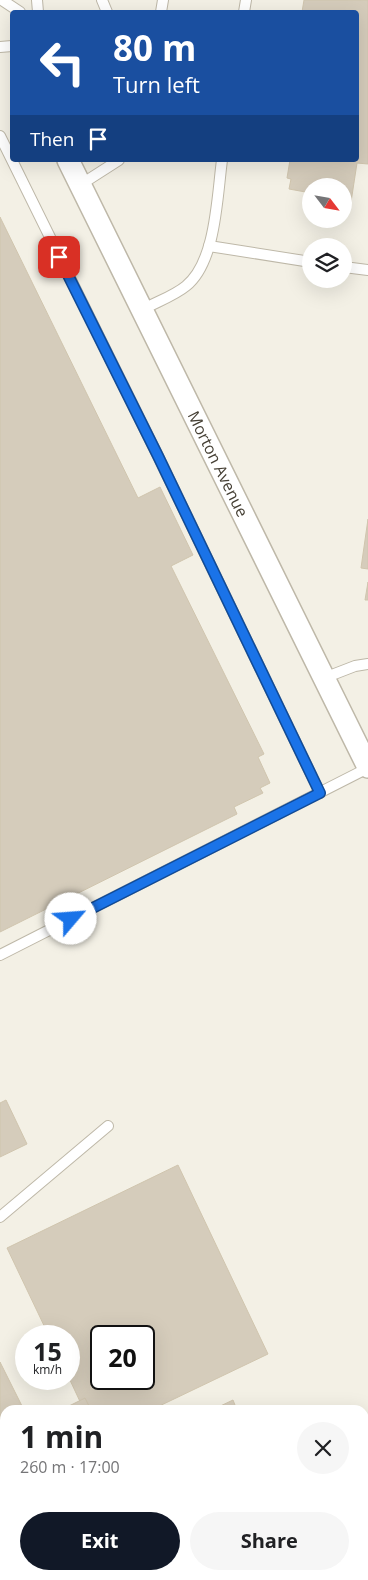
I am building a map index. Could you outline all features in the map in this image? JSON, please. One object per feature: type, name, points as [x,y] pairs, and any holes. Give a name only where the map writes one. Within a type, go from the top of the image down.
[{"type":"street","name":"Morton Avenue","points":[[69,162],[324,678],[360,737],[368,768]]},
{"type":"lane","points":[[2,0],[17,10]]},
{"type":"lane","points":[[0,136],[10,156]]},
{"type":"lane","points":[[13,162],[158,456],[320,793]]},
{"type":"lane","points":[[80,185],[116,162]]},
{"type":"lane","points":[[142,310],[186,287],[202,269],[209,246],[222,162]]},
{"type":"lane","points":[[209,246],[302,261]]},
{"type":"lane","points":[[352,268],[368,270]]},
{"type":"lane","points":[[324,678],[355,666],[368,664]]},
{"type":"lane","points":[[0,955],[368,768]]},
{"type":"lane","points":[[0,1217],[108,1126]]},
{"type":"building","points":[[304,0],[368,0],[368,164],[357,163],[352,196],[352,178],[302,178],[302,191],[289,189],[291,179],[287,178],[290,162],[359,162],[359,10],[302,10]]},
{"type":"building","points":[[0,217],[138,498],[160,487],[193,555],[171,566],[264,754],[258,757],[270,783],[260,788],[263,793],[234,807],[237,814],[0,932]]},
{"type":"building","points":[[368,519],[368,569],[361,568]]},
{"type":"building","points":[[368,582],[368,600],[365,600]]},
{"type":"building","points":[[6,1100],[27,1144],[0,1157],[0,1103]]},
{"type":"building","points":[[178,1165],[268,1354],[161,1405],[82,1405],[75,1390],[80,1390],[80,1325],[44,1325],[7,1248]]},
{"type":"building","points":[[0,1362],[22,1405],[0,1405]]},
{"type":"building","points":[[85,1398],[88,1405],[71,1405]]},
{"type":"building","points":[[233,1400],[235,1405],[222,1405]]},
{"type":"route","points":[[59,257],[158,456],[320,793],[71,919]]}]
